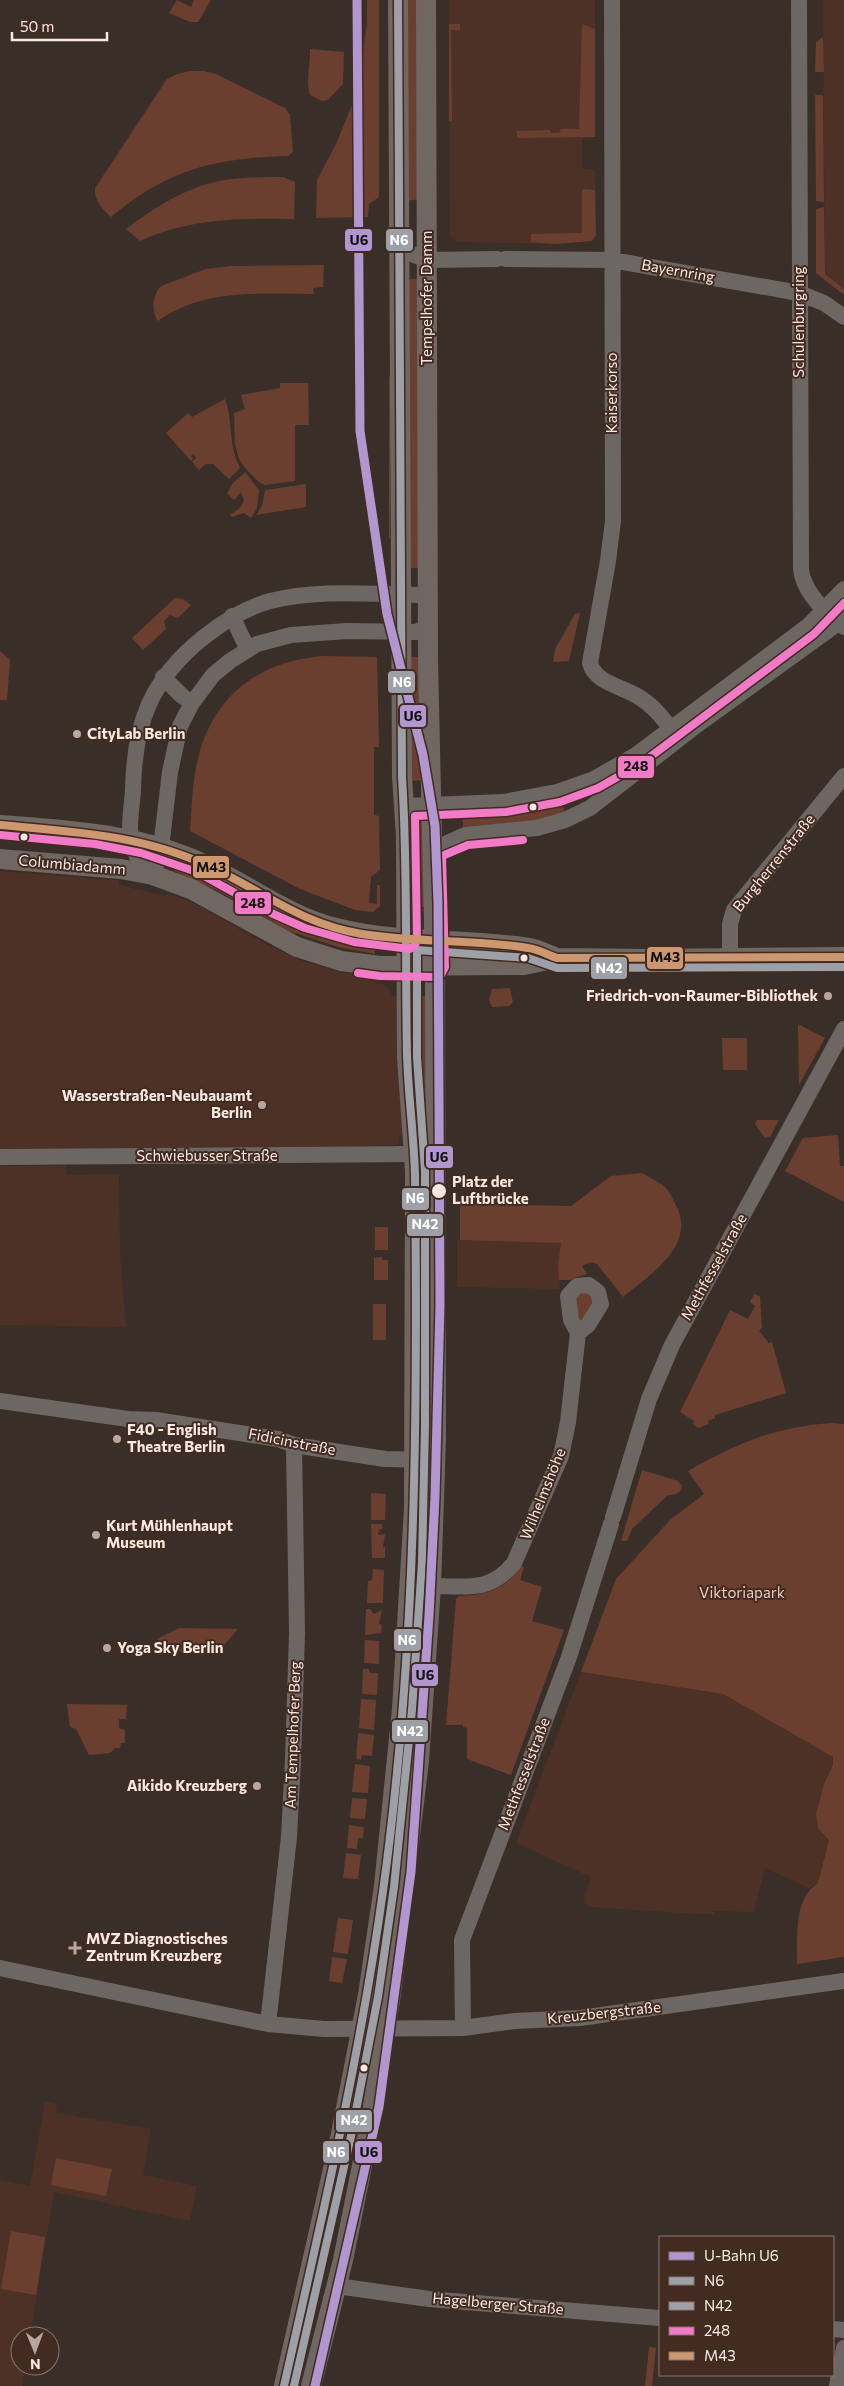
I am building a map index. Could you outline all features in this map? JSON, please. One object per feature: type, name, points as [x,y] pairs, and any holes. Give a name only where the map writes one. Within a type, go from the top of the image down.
[{"type":"main road","name":"Tempelhofer Damm","points":[[284,2386],[341,2134],[355,2054],[362,2029],[384,1886],[398,1760],[409,1615],[414,1460],[414,1154],[406,1057],[406,806],[402,777],[398,0]]},
{"type":"main road","name":"Tempelhofer Damm","points":[[311,2386],[337,2286],[368,2136],[385,2029],[402,1906],[418,1761],[431,1586],[435,1460],[435,967],[428,627],[426,0]]},
{"type":"main road","name":"Columbiadamm","points":[[0,825],[66,830],[131,839]]},
{"type":"main road","points":[[131,839],[161,848],[217,870],[278,905],[310,920],[362,934],[530,948],[557,958]]},
{"type":"main road","name":"Columbiadamm","points":[[0,859],[149,873]]},
{"type":"main road","points":[[149,873],[191,890],[297,946],[341,961],[407,967],[435,967],[524,965],[557,958],[844,957]]},
{"type":"main road","points":[[414,1154],[434,1155]]},
{"type":"street","name":"Kaiserkorso","points":[[612,0],[613,521],[590,663],[594,673],[600,678],[643,699],[675,734]]},
{"type":"street","name":"Schulenburgring","points":[[798,0],[801,569],[804,583],[825,608],[842,623]]},
{"type":"street","name":"Bayernring","points":[[399,249],[427,260],[612,260],[799,293],[824,303],[844,317]]},
{"type":"street","points":[[432,850],[465,835],[537,828],[574,816],[600,802],[675,734],[808,626],[844,589]]},
{"type":"street","points":[[149,873],[131,839],[134,750],[145,711],[163,677],[175,662],[198,641],[232,616],[262,603],[296,596],[428,595]]},
{"type":"street","points":[[232,616],[248,650]]},
{"type":"street","points":[[406,806],[504,802],[566,790],[594,780],[675,734],[842,623]]},
{"type":"street","points":[[149,873],[161,848],[174,747],[180,726],[192,703],[213,675],[257,644],[309,633],[348,630],[416,632],[428,627]]},
{"type":"street","points":[[163,677],[192,703]]},
{"type":"street","name":"Burgherrenstraße","points":[[730,958],[730,924],[734,910],[844,776]]},
{"type":"street","points":[[566,790],[574,816]]},
{"type":"street","name":"Methfesselstraße","points":[[463,2028],[462,1940],[569,1657],[649,1399],[672,1345],[844,1029]]},
{"type":"street","name":"Schwiebusser Straße","points":[[0,1157],[414,1154]]},
{"type":"street","name":"Wilhelmshöhe","points":[[431,1586],[489,1584],[503,1576],[514,1563],[561,1456],[568,1422],[578,1333]]},
{"type":"street","name":"Fidicinstraße","points":[[0,1401],[128,1420],[166,1421],[278,1438],[294,1445],[385,1459],[435,1460]]},
{"type":"street","name":"Am Tempelhofer Berg","points":[[268,2024],[289,1837],[292,1777],[297,1634],[294,1445]]},
{"type":"street","name":"Kreuzbergstraße","points":[[0,1968],[268,2024],[299,2028],[362,2029],[463,2028],[515,2021],[599,2016],[844,1981]]},
{"type":"street","name":"Hagelberger Straße","points":[[337,2286],[429,2299],[659,2318]]},
{"type":"street","points":[[837,2386],[844,2348]]},
{"type":"shaded area","points":[[449,0],[595,0],[595,137],[582,138],[582,169],[595,169],[596,235],[592,241],[555,244],[457,242],[450,235]]},
{"type":"shaded area","points":[[823,0],[844,0],[844,289],[825,275]]},
{"type":"shaded area","points":[[0,871],[119,880],[119,885],[165,896],[167,893],[195,904],[264,943],[297,959],[338,972],[375,977],[375,983],[386,985],[392,995],[397,996],[402,1135],[399,1135],[399,1142],[396,1145],[300,1147],[0,1149]]},
{"type":"shaded area","points":[[0,1166],[66,1166],[67,1175],[119,1174],[120,1253],[126,1327],[0,1325]]},
{"type":"shaded area","points":[[457,1240],[562,1242],[558,1265],[560,1289],[457,1287]]},
{"type":"shaded area","points":[[581,1672],[723,1694],[833,1757],[833,1765],[819,1799],[818,1828],[829,1840],[818,1883],[809,1888],[765,1868],[754,1912],[714,1911],[714,1914],[696,1914],[592,1907],[583,1903],[591,1877],[516,1843]]},
{"type":"shaded area","points":[[45,2102],[57,2104],[56,2113],[151,2129],[143,2175],[197,2186],[190,2221],[54,2192],[32,2326],[10,2326],[10,2376],[24,2376],[22,2386],[0,2386],[0,2180],[30,2186]]},
{"type":"green space","points":[[177,0],[191,7],[194,0],[211,0],[198,22],[190,22],[169,13]]},
{"type":"green space","points":[[367,0],[379,0],[379,197],[369,204],[368,217],[316,218],[317,180],[336,144],[352,105],[359,79],[367,23]]},
{"type":"green space","points":[[406,0],[419,0],[420,199],[406,201]]},
{"type":"green space","points":[[449,24],[460,24],[460,30],[451,30],[452,121],[449,121]]},
{"type":"green space","points":[[582,24],[595,29],[595,137],[517,138],[517,131],[550,130],[551,133],[559,133],[561,129],[579,129]]},
{"type":"green space","points":[[823,37],[824,72],[815,72],[816,42]]},
{"type":"green space","points":[[310,49],[344,52],[343,84],[328,100],[322,101],[310,95],[308,83]]},
{"type":"green space","points":[[190,71],[204,71],[216,74],[285,108],[290,115],[293,152],[288,156],[238,160],[193,169],[152,188],[111,217],[97,201],[95,188],[167,79]]},
{"type":"green space","points":[[815,95],[823,95],[824,202],[816,201]]},
{"type":"green space","points":[[283,177],[295,182],[294,219],[235,219],[216,221],[159,233],[140,241],[126,229],[172,198],[198,187],[232,179]]},
{"type":"green space","points":[[582,189],[595,190],[596,235],[592,241],[555,244],[531,242],[531,234],[582,233]]},
{"type":"green space","points":[[824,207],[825,274],[844,289],[844,295],[816,273],[816,209]]},
{"type":"green space","points":[[324,265],[323,287],[313,288],[314,294],[233,295],[194,303],[176,310],[158,321],[154,313],[154,299],[161,286],[206,269],[230,266]]},
{"type":"green space","points":[[406,279],[420,279],[421,568],[407,568]]},
{"type":"green space","points":[[389,377],[391,377],[390,539],[389,538]]},
{"type":"green space","points":[[280,383],[308,383],[309,425],[295,425],[295,481],[265,485],[259,482],[245,468],[239,459],[235,444],[234,413],[245,409],[241,395],[280,388]]},
{"type":"green space","points":[[225,399],[228,408],[233,449],[240,468],[229,479],[213,464],[206,464],[199,470],[192,462],[196,458],[193,454],[191,461],[166,433],[188,413],[192,417]]},
{"type":"green space","points":[[245,472],[259,490],[257,508],[251,518],[244,513],[232,517],[230,515],[240,508],[244,501],[241,492],[234,500],[227,493],[233,483]]},
{"type":"green space","points":[[306,484],[306,507],[256,515],[262,506],[265,490]]},
{"type":"green space","points":[[175,598],[183,599],[191,605],[178,618],[170,615],[164,621],[166,629],[143,650],[132,638]]},
{"type":"green space","points":[[580,613],[569,661],[553,662],[555,649],[575,614]]},
{"type":"green space","points":[[0,651],[10,660],[7,700],[0,700]]},
{"type":"green space","points":[[323,656],[377,657],[379,747],[374,747],[374,815],[379,816],[380,870],[371,877],[369,903],[377,904],[377,885],[380,885],[380,906],[373,912],[355,910],[300,889],[190,831],[196,768],[205,736],[215,717],[242,685],[260,674],[279,665],[300,659]]},
{"type":"green space","points":[[407,657],[421,657],[424,780],[410,781]]},
{"type":"green space","points":[[561,798],[565,813],[536,821],[463,827],[462,811],[512,809]]},
{"type":"green space","points":[[422,816],[427,907],[417,907],[417,829]]},
{"type":"green space","points":[[177,862],[375,945],[375,954],[338,947],[289,931],[218,891],[174,871]]},
{"type":"green space","points":[[510,988],[513,1002],[509,1006],[492,1007],[489,1000],[492,989]]},
{"type":"green space","points":[[415,996],[425,996],[426,1139],[420,1139]]},
{"type":"green space","points":[[798,1024],[825,1038],[799,1085]]},
{"type":"green space","points":[[722,1038],[747,1038],[747,1070],[723,1070]]},
{"type":"green space","points":[[757,1120],[779,1120],[770,1137],[765,1138],[755,1124]]},
{"type":"green space","points":[[838,1135],[840,1166],[844,1166],[844,1202],[785,1171],[803,1138]]},
{"type":"green space","points":[[642,1173],[661,1184],[669,1192],[681,1220],[680,1233],[676,1246],[668,1258],[623,1297],[597,1264],[591,1262],[582,1266],[587,1274],[569,1280],[559,1280],[558,1265],[561,1243],[460,1240],[460,1204],[571,1206],[611,1176]]},
{"type":"green space","points":[[375,1227],[388,1227],[388,1250],[375,1250]]},
{"type":"green space","points":[[382,1257],[382,1260],[388,1260],[388,1280],[374,1280],[374,1258]]},
{"type":"green space","points":[[586,1289],[597,1306],[578,1323],[573,1294]]},
{"type":"green space","points":[[754,1294],[760,1296],[762,1328],[759,1331],[769,1343],[772,1342],[786,1393],[715,1415],[715,1418],[708,1421],[709,1424],[698,1428],[693,1424],[694,1421],[680,1412],[730,1310],[748,1319],[755,1306],[750,1302]]},
{"type":"green space","points":[[373,1304],[386,1304],[386,1340],[373,1340]]},
{"type":"green space","name":"Viktoriapark","points":[[832,1423],[844,1424],[844,1957],[797,1964],[798,1919],[804,1899],[818,1883],[829,1840],[818,1828],[816,1813],[824,1784],[833,1765],[833,1757],[723,1694],[581,1672],[616,1579],[670,1520],[704,1494],[688,1471],[723,1452],[757,1438],[792,1428]]},
{"type":"green space","points":[[642,1470],[678,1481],[682,1486],[677,1493],[668,1495],[632,1529],[627,1541],[621,1541]]},
{"type":"green space","points":[[371,1493],[386,1494],[385,1520],[371,1520]]},
{"type":"green space","points":[[371,1524],[382,1524],[382,1529],[379,1530],[378,1535],[385,1534],[383,1547],[385,1547],[385,1558],[372,1558]]},
{"type":"green space","points":[[521,1566],[524,1567],[520,1580],[542,1587],[532,1621],[564,1630],[511,1775],[467,1759],[467,1728],[463,1727],[463,1725],[446,1725],[456,1599],[459,1596],[478,1594],[502,1586],[509,1581]]},
{"type":"green space","points":[[373,1569],[384,1570],[383,1603],[367,1603],[368,1581],[372,1580]]},
{"type":"green space","points":[[366,1609],[370,1609],[374,1614],[382,1610],[379,1624],[382,1625],[381,1633],[365,1635]]},
{"type":"green space","points":[[179,1628],[238,1629],[218,1652],[156,1651],[157,1639]]},
{"type":"green space","points":[[365,1640],[379,1641],[379,1664],[364,1663]]},
{"type":"green space","points":[[363,1669],[369,1669],[369,1673],[378,1673],[377,1695],[362,1694]]},
{"type":"green space","points":[[361,1699],[376,1700],[374,1730],[359,1728]]},
{"type":"green space","points":[[67,1704],[127,1705],[126,1719],[119,1719],[119,1728],[125,1730],[125,1743],[121,1743],[120,1748],[115,1748],[110,1753],[89,1755],[76,1729],[70,1727]]},
{"type":"green space","points":[[358,1733],[374,1735],[372,1756],[362,1755],[361,1760],[356,1759]]},
{"type":"green space","points":[[355,1764],[370,1766],[368,1793],[352,1792]]},
{"type":"green space","points":[[352,1798],[367,1799],[365,1819],[350,1818]]},
{"type":"green space","points":[[349,1825],[364,1827],[363,1838],[358,1838],[357,1849],[347,1848]]},
{"type":"green space","points":[[346,1853],[361,1855],[358,1879],[343,1878]]},
{"type":"green space","points":[[338,1918],[353,1920],[348,1954],[333,1952]]},
{"type":"green space","points":[[332,1957],[347,1959],[342,1983],[329,1981]]},
{"type":"green space","points":[[364,2054],[369,2054],[359,2114],[357,2151],[347,2142]]},
{"type":"green space","points":[[56,2158],[112,2169],[106,2196],[51,2185]]},
{"type":"green space","points":[[11,2231],[45,2237],[36,2295],[1,2289]]},
{"type":"green space","points":[[649,2347],[656,2348],[652,2386],[645,2386]]},
{"type":"metro line","name":"U6","points":[[315,2386],[379,2107],[411,1872],[429,1616],[435,1497],[440,1305],[438,903],[435,826],[423,755],[387,614],[360,431],[357,0]]},
{"type":"transit line","name":"N6","points":[[284,2386],[339,2140],[374,1953],[394,1802],[408,1624],[415,1445],[416,1265],[415,1176],[407,1054],[406,881],[402,777],[398,0]]},
{"type":"transit line","name":"248","points":[[0,835],[95,844],[141,853],[197,872],[271,913],[305,928],[354,942],[410,949],[417,940],[415,816],[506,812],[560,802],[598,788],[642,763],[814,634],[844,603]]},
{"type":"transit line","name":"M43","points":[[0,825],[84,833],[138,842],[164,849],[191,858],[217,870],[304,916],[362,934],[404,939],[508,945],[528,948],[557,958],[844,957]]},
{"type":"transit line","name":"248","points":[[358,973],[380,976],[435,977],[441,975],[445,967],[442,856],[468,845],[523,840]]},
{"type":"transit line","name":"N42","points":[[294,2386],[351,2136],[378,1997],[394,1887],[412,1710],[422,1563],[425,1425],[425,1171],[417,1057],[417,950],[528,958],[557,968],[844,967]]},
{"type":"place","name":"CityLab Berlin","points":[[77,734]]},
{"type":"place","name":"Friedrich-von-Raumer-Bibliothek","points":[[828,996]]},
{"type":"place","name":"Wasserstraßen-Neubauamt Berlin","points":[[262,1105]]},
{"type":"place","name":"Platz der Luftbrücke","points":[[439,1191]]},
{"type":"place","name":"F40 - English Theatre Berlin","points":[[117,1439]]},
{"type":"place","name":"Kurt Mühlenhaupt Museum","points":[[96,1535]]},
{"type":"place","name":"Yoga Sky Berlin","points":[[107,1648]]},
{"type":"place","name":"Aikido Kreuzberg","points":[[257,1786]]},
{"type":"place","name":"MVZ Diagnostisches Zentrum Kreuzberg","points":[[75,1948]]}]
